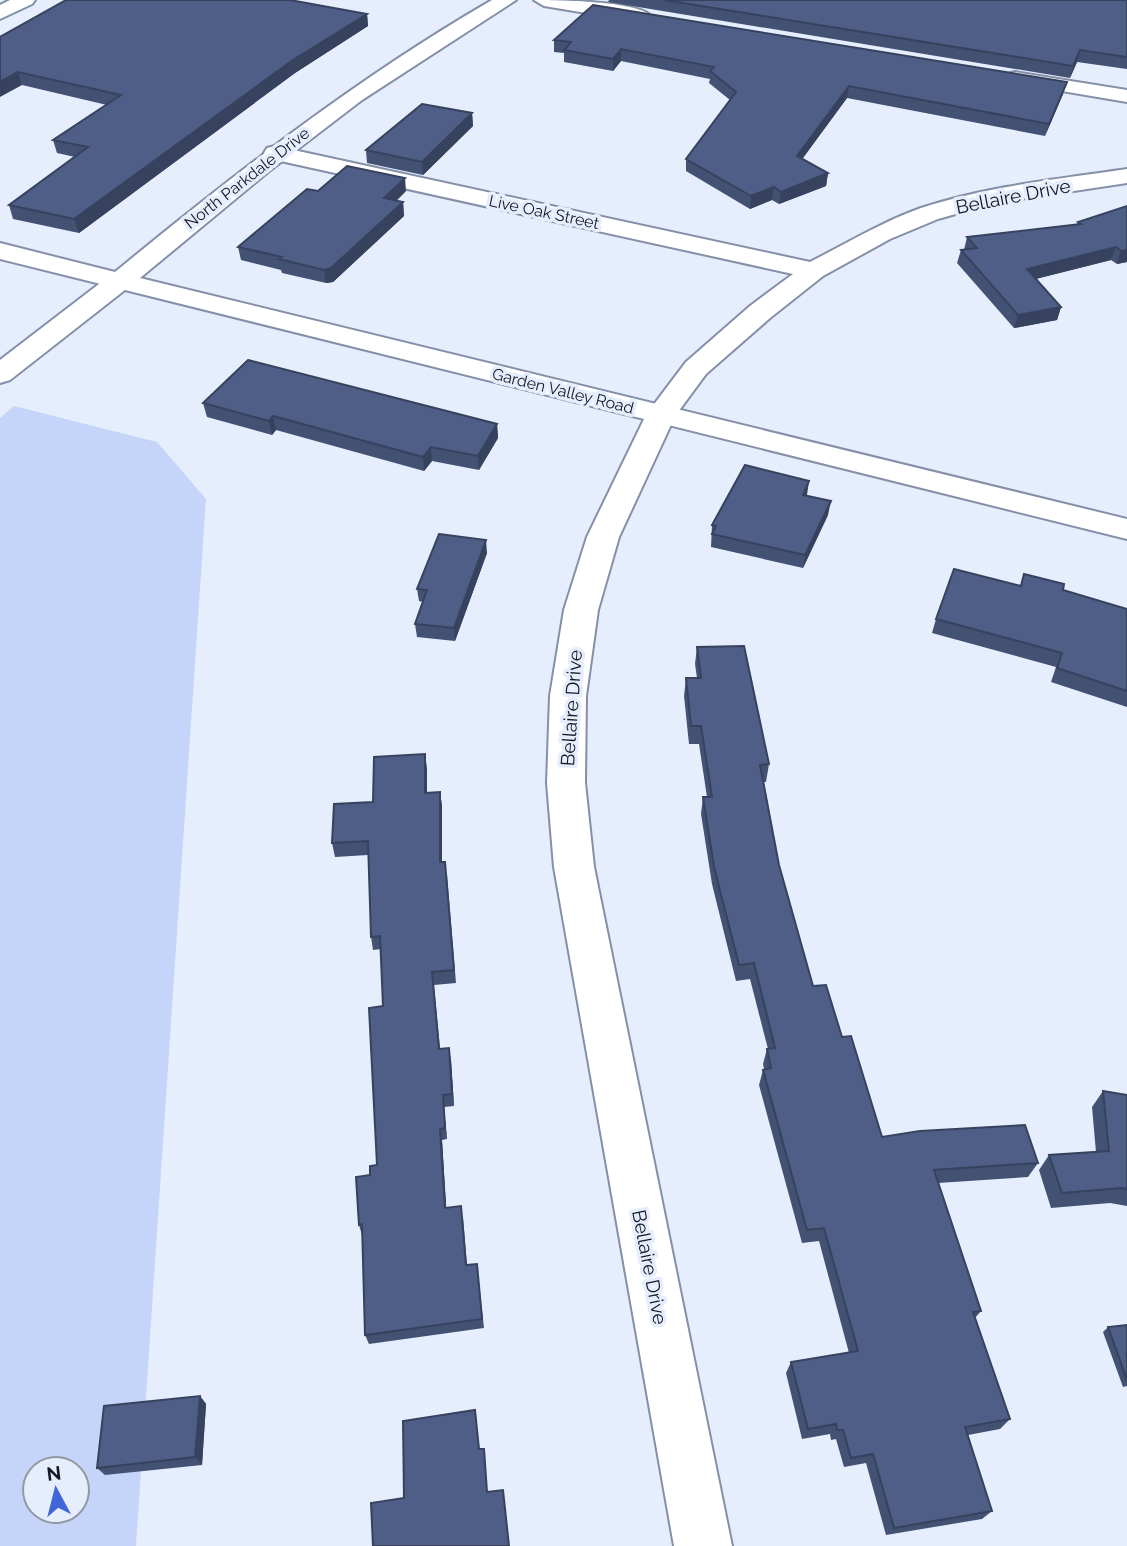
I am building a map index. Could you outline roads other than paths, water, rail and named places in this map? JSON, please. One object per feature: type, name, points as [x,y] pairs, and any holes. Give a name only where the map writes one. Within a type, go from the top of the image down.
[{"type":"street","points":[[0,13],[25,0]]},
{"type":"street","name":"North Parkdale Drive","points":[[0,374],[121,280],[275,153],[443,35],[506,0]]},
{"type":"street","points":[[544,0],[666,20]]},
{"type":"street","points":[[991,74],[1127,96]]},
{"type":"street","name":"Live Oak Street","points":[[275,153],[814,271]]},
{"type":"street","name":"Bellaire Drive","points":[[703,1546],[574,867],[566,783],[568,696],[581,610],[603,537],[661,415],[696,368],[760,312],[814,271],[881,234],[929,214],[991,196],[1127,176]]},
{"type":"street","name":"Garden Valley Road","points":[[0,251],[1127,529]]}]
